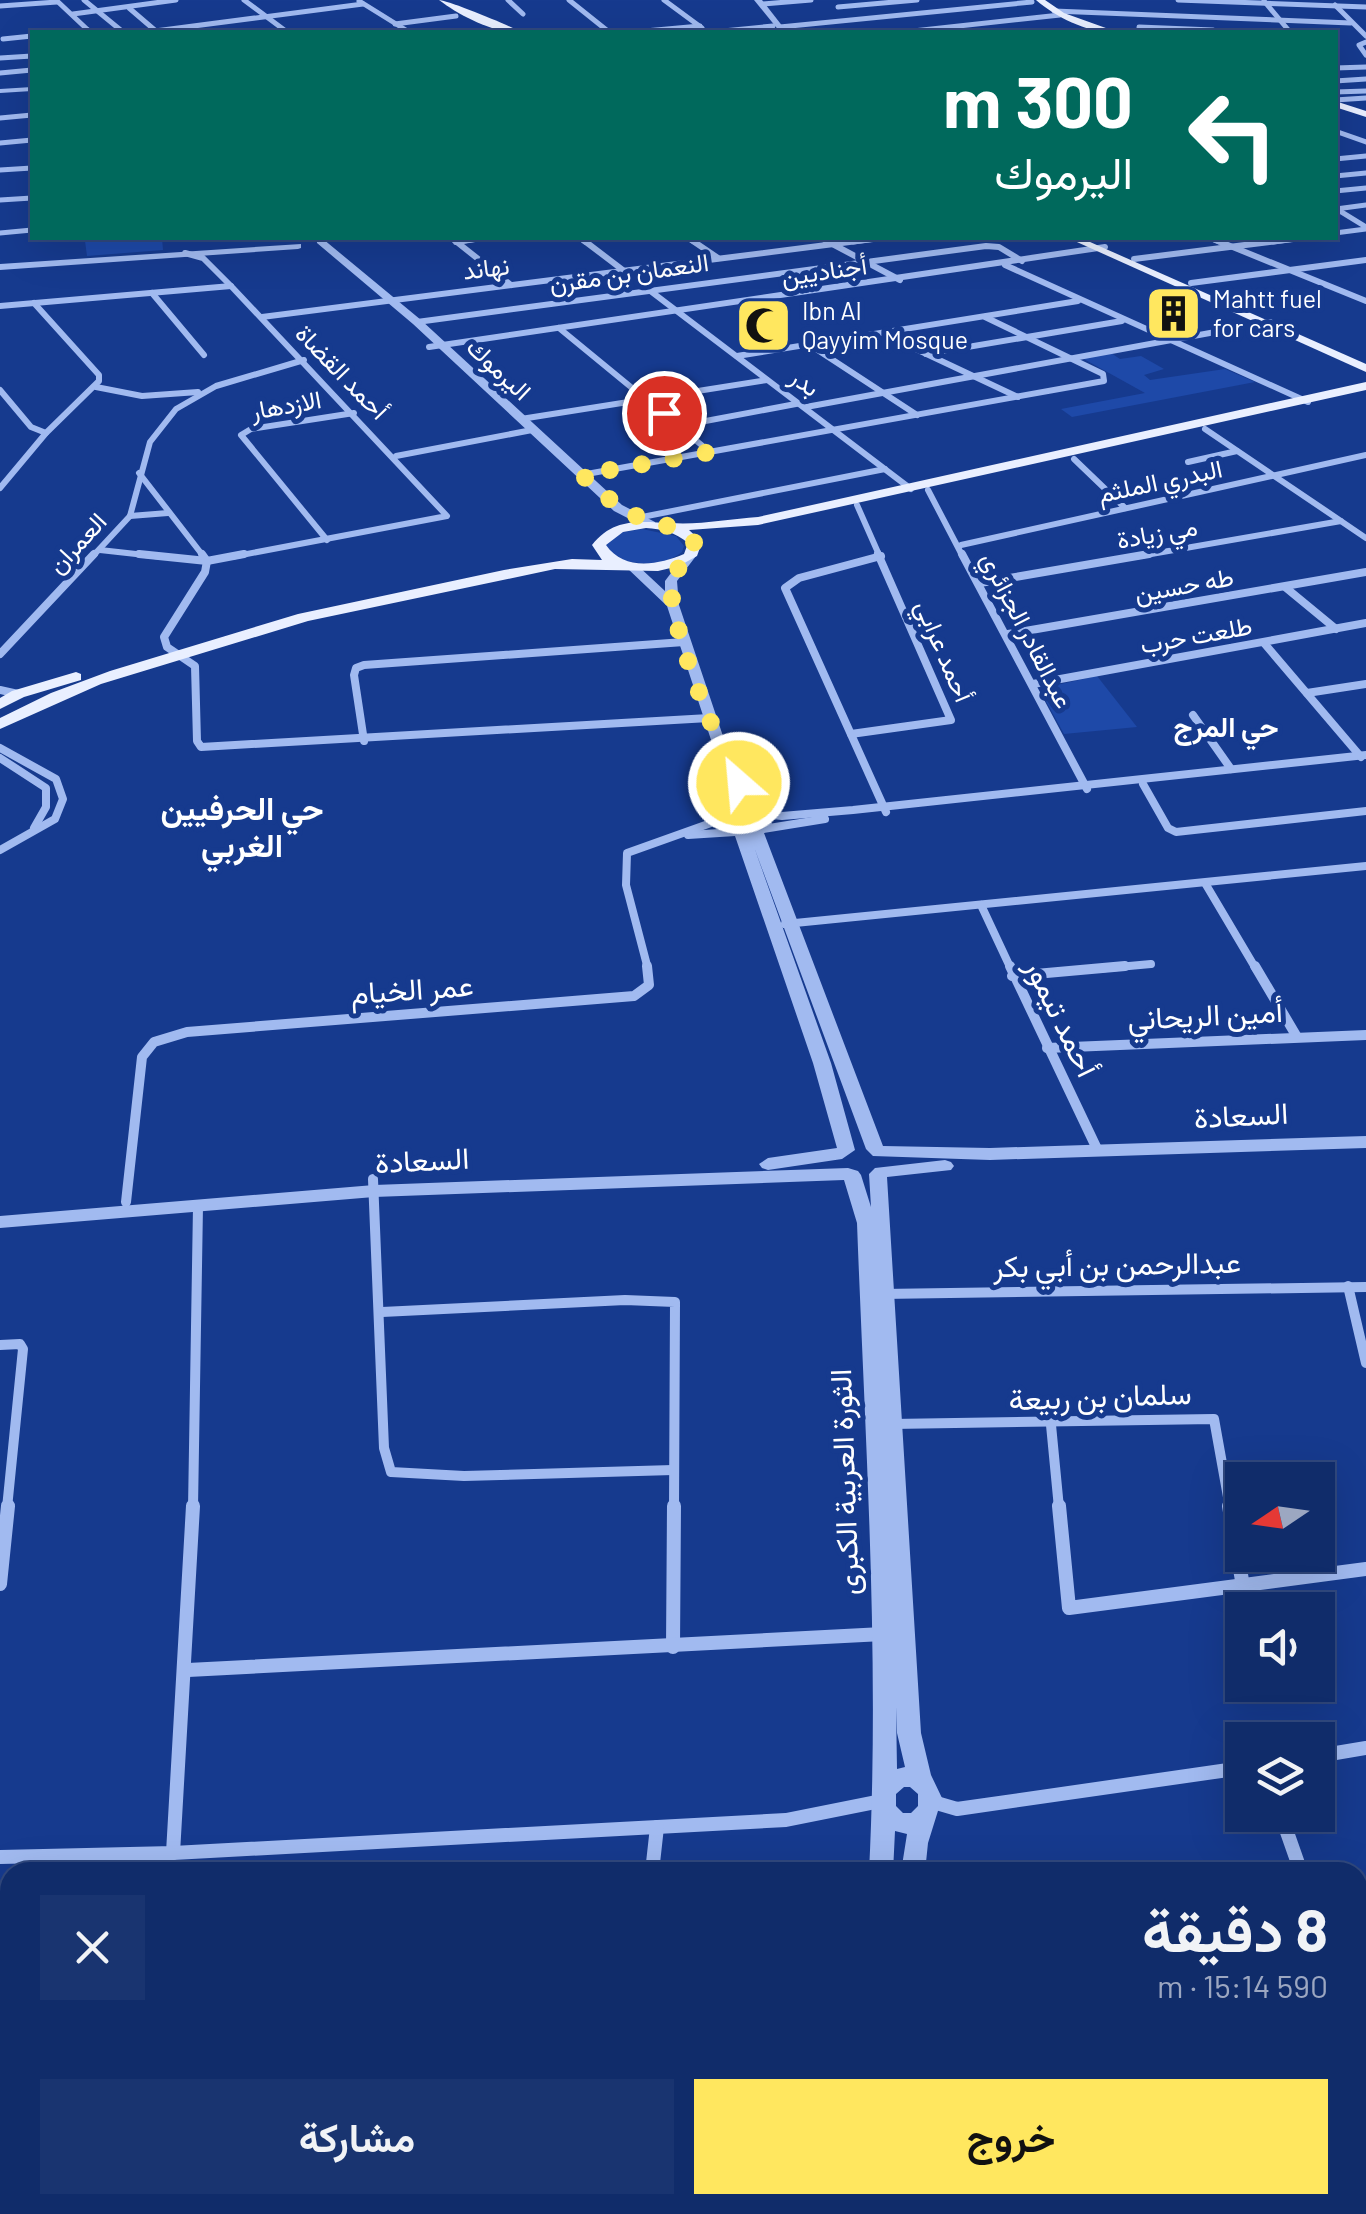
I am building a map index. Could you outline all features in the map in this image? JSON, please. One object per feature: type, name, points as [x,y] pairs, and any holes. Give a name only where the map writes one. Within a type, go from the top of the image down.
[{"type":"main road","points":[[433,0],[456,16],[498,30]]},
{"type":"main road","points":[[443,0],[466,14],[512,30]]},
{"type":"main road","points":[[1034,1],[1096,30]]},
{"type":"main road","points":[[1059,16],[1106,30]]},
{"type":"main road","points":[[1338,95],[1365,109]]},
{"type":"main road","points":[[1078,240],[1134,259],[1366,356]]},
{"type":"main road","points":[[1089,240],[1366,368]]},
{"type":"main road","points":[[28,710],[6,708],[6,697],[310,608],[551,558],[651,523],[744,523],[1309,402],[1366,386]]},
{"type":"main road","points":[[0,724],[172,650],[312,614],[570,562],[666,566],[724,533],[1366,395]]},
{"type":"main road","points":[[651,523],[689,536],[692,553]]},
{"type":"main road","points":[[608,535],[601,553],[628,566]]},
{"type":"street","points":[[84,0],[121,30]]},
{"type":"street","points":[[73,14],[176,0]]},
{"type":"street","points":[[244,0],[284,30]]},
{"type":"street","points":[[508,0],[524,14]]},
{"type":"street","points":[[569,0],[606,30]]},
{"type":"street","points":[[664,0],[707,30]]},
{"type":"street","points":[[758,1],[812,0]]},
{"type":"street","points":[[828,0],[852,20]]},
{"type":"street","points":[[838,8],[917,0]]},
{"type":"street","points":[[1178,0],[1366,8]]},
{"type":"street","points":[[1192,0],[1213,30]]},
{"type":"street","points":[[1330,0],[1366,39],[1359,45],[1365,54]]},
{"type":"street","points":[[0,6],[56,1],[88,30]]},
{"type":"street","points":[[758,1],[779,30],[1034,1]]},
{"type":"street","points":[[892,1],[941,30]]},
{"type":"street","points":[[171,30],[360,2],[406,30]]},
{"type":"street","points":[[1124,2],[1138,30]]},
{"type":"street","points":[[1265,2],[1288,30]]},
{"type":"street","points":[[129,8],[154,30]]},
{"type":"street","points":[[951,30],[1059,16],[1132,14],[1351,23]]},
{"type":"street","points":[[395,24],[456,16]]},
{"type":"street","points":[[656,30],[700,26]]},
{"type":"street","points":[[12,57],[1,35],[30,36]]},
{"type":"street","points":[[0,58],[30,56]]},
{"type":"street","points":[[0,73],[30,70]]},
{"type":"street","points":[[1338,93],[1366,79]]},
{"type":"street","points":[[1338,93],[1366,79]]},
{"type":"street","points":[[1338,93],[1366,79]]},
{"type":"street","points":[[0,90],[30,87]]},
{"type":"street","points":[[1338,95],[1365,109]]},
{"type":"street","points":[[0,118],[30,116]]},
{"type":"street","points":[[1338,132],[1366,142]]},
{"type":"street","points":[[0,143],[30,140]]},
{"type":"street","points":[[1338,159],[1366,156]]},
{"type":"street","points":[[0,170],[30,168]]},
{"type":"street","points":[[1338,176],[1366,172]]},
{"type":"street","points":[[1338,191],[1366,188]]},
{"type":"street","points":[[0,200],[30,198]]},
{"type":"street","points":[[1338,209],[1366,205]]},
{"type":"street","points":[[1338,211],[1366,228]]},
{"type":"street","points":[[1338,233],[1366,228]]},
{"type":"street","points":[[0,233],[30,230]]},
{"type":"street","name":"اليرموك","points":[[319,240],[527,431],[603,508],[612,519],[608,535]]},
{"type":"street","points":[[454,240],[511,285]]},
{"type":"street","name":"بدر","points":[[583,240],[911,488]]},
{"type":"street","points":[[691,240],[719,259]]},
{"type":"street","points":[[825,240],[901,280]]},
{"type":"street","name":"نهاند","points":[[262,317],[866,240]]},
{"type":"street","points":[[1216,240],[1366,301]]},
{"type":"street","points":[[1134,259],[1284,240]]},
{"type":"street","points":[[0,267],[208,253],[299,241]]},
{"type":"street","name":"اليرموك","points":[[299,241],[318,250],[418,322],[434,346],[521,419],[527,431],[618,508],[651,523]]},
{"type":"street","name":"النعمان بن مقرن","points":[[418,322],[986,246],[999,247],[1022,261]]},
{"type":"street","name":"أجناديين","points":[[434,346],[1100,248]]},
{"type":"street","name":"أحمد القضاة","points":[[208,253],[232,286],[396,456],[448,516],[328,540]]},
{"type":"street","points":[[1191,283],[1366,260]]},
{"type":"street","points":[[1002,264],[1309,402]]},
{"type":"street","points":[[0,306],[232,286]]},
{"type":"street","points":[[152,293],[204,355]]},
{"type":"street","points":[[737,356],[1078,301]]},
{"type":"street","points":[[2,485],[46,432],[96,387],[100,375],[34,303]]},
{"type":"street","points":[[582,475],[1104,380],[1103,374],[985,318]]},
{"type":"street","points":[[926,354],[1122,321]]},
{"type":"street","points":[[679,426],[1270,322]]},
{"type":"street","points":[[559,328],[710,452]]},
{"type":"street","points":[[883,333],[1021,398]]},
{"type":"street","points":[[809,344],[918,416]]},
{"type":"street","name":"العمران","points":[[0,654],[130,516],[138,502],[140,473],[156,429],[205,392],[304,360]]},
{"type":"street","points":[[521,419],[768,380]]},
{"type":"street","points":[[96,387],[142,396],[205,392]]},
{"type":"street","points":[[0,390],[28,425],[46,432]]},
{"type":"street","name":"الازدهار","points":[[328,540],[241,435],[251,429],[354,413]]},
{"type":"street","points":[[1206,430],[1366,538]]},
{"type":"street","points":[[396,456],[527,431]]},
{"type":"street","points":[[1188,462],[1237,451]]},
{"type":"street","name":"البدري الملثم","points":[[962,546],[1366,455]]},
{"type":"street","points":[[1074,459],[1126,508]]},
{"type":"street","points":[[651,523],[886,469]]},
{"type":"street","points":[[140,473],[207,561],[205,572],[166,633],[172,650],[195,666],[196,742],[202,747],[364,741],[710,718]]},
{"type":"street","name":"عبدالقادر الجزائري","points":[[928,490],[962,546],[1086,788]]},
{"type":"street","name":"أحمد عرابي","points":[[852,734],[951,720],[857,505]]},
{"type":"street","points":[[130,516],[168,513]]},
{"type":"street","name":"مي زيادة","points":[[980,583],[1341,521]]},
{"type":"street","points":[[100,550],[207,561],[328,540]]},
{"type":"street","points":[[692,553],[672,576],[673,605],[722,754],[756,812],[767,822],[749,832],[725,826],[722,754]]},
{"type":"street","points":[[881,556],[788,583],[785,588],[885,809]]},
{"type":"street","points":[[628,566],[673,605]]},
{"type":"street","name":"طه حسين","points":[[1008,634],[1366,572]]},
{"type":"street","points":[[1285,587],[1336,629]]},
{"type":"street","name":"طلعت حرب","points":[[1034,684],[1366,623]]},
{"type":"street","points":[[364,741],[354,675],[356,668],[364,665],[684,642]]},
{"type":"street","points":[[1264,643],[1364,758]]},
{"type":"street","points":[[1307,693],[1366,684]]},
{"type":"street","points":[[1193,715],[1230,769]]},
{"type":"street","points":[[0,748],[49,773],[62,789],[58,814],[0,850]]},
{"type":"street","points":[[0,758],[46,788],[46,806],[34,828]]},
{"type":"street","name":"عمر الخيام","points":[[1086,788],[1364,758]]},
{"type":"street","name":"عمر الخيام","points":[[756,812],[782,816],[885,809],[1230,769],[1364,758]]},
{"type":"street","points":[[1143,784],[1168,828],[1176,832],[1366,812]]},
{"type":"street","name":"عمر الخيام","points":[[126,1202],[142,1057],[154,1042],[187,1032],[613,1000],[643,992],[649,984],[650,967],[624,859],[640,844],[677,836],[749,832],[885,809]]},
{"type":"street","points":[[727,816],[756,812]]},
{"type":"street","name":"عمر الخيام","points":[[677,836],[727,816]]},
{"type":"street","name":"الثورة العربية الكبرى","points":[[749,832],[878,1162],[878,1294],[885,1424],[909,1734],[927,1800],[914,1862]]},
{"type":"street","points":[[783,924],[1366,866]]},
{"type":"street","points":[[1205,883],[1296,1037]]},
{"type":"street","name":"أحمد تيمور","points":[[982,905],[1012,976],[1098,1151]]},
{"type":"street","name":"الثورة العربية الكبرى","points":[[783,924],[844,1152],[839,1166],[850,1174],[864,1206],[878,1294]]},
{"type":"street","points":[[1012,976],[1151,964]]},
{"type":"street","name":"أمين الريحاني","points":[[1047,1048],[1366,1034]]},
{"type":"street","name":"السعادة","points":[[0,1211],[374,1185],[754,1165],[844,1152],[878,1162],[1366,1142]]},
{"type":"street","name":"السعادة","points":[[0,1222],[198,1206],[374,1185],[850,1174],[878,1162],[1098,1151],[1366,1152]]},
{"type":"street","points":[[374,1185],[382,1312],[384,1448],[391,1472],[464,1476],[673,1470]]},
{"type":"street","points":[[173,1852],[188,1670],[198,1206]]},
{"type":"street","points":[[1348,1286],[1366,1363]]},
{"type":"street","name":"عبدالرحمن بن أبي بكر","points":[[878,1294],[1366,1287]]},
{"type":"street","points":[[382,1312],[675,1302],[673,1647]]},
{"type":"street","points":[[0,1344],[20,1344],[23,1349],[0,1584]]},
{"type":"street","name":"سلمان بن ربيعة","points":[[885,1424],[1051,1425],[1214,1419],[1243,1586]]},
{"type":"street","name":"الثورة العربية الكبرى","points":[[882,1862],[885,1424]]},
{"type":"street","points":[[1051,1425],[1069,1608],[1366,1569]]},
{"type":"street","points":[[188,1670],[884,1634]]},
{"type":"street","points":[[1335,1753],[1366,1748]]},
{"type":"street","points":[[0,1857],[173,1852],[786,1820],[884,1799],[897,1780],[927,1800],[956,1809],[1225,1771]]},
{"type":"street","points":[[884,1799],[905,1822],[927,1800]]},
{"type":"street","points":[[653,1862],[657,1827]]},
{"type":"street","points":[[1287,1832],[1297,1862]]},
{"type":"shaded area","points":[[162,240],[163,250],[87,256],[85,241]]},
{"type":"shaded area","points":[[1111,353],[1120,359],[1141,356],[1164,369],[1144,375],[1150,380],[1225,369],[1255,382],[1072,417],[1061,409],[1145,393],[1082,358]]},
{"type":"shaded area","points":[[642,529],[676,536],[684,546],[682,552],[659,562],[635,563],[618,560],[604,544],[617,533]]},
{"type":"shaded area","points":[[1097,676],[1137,727],[1064,734],[1042,694],[1043,688]]},
{"type":"place","name":"Mahtt fuel for cars","points":[[1174,313]]},
{"type":"place","name":"Ibn Al Qayyim Mosque","points":[[763,325]]},
{"type":"district","name":"حي المرج","points":[[1226,727]]},
{"type":"district","name":"حي الحرفيين الغربي","points":[[242,828]]},
{"type":"route","points":[[664,413],[710,452],[582,475],[624,512],[651,525],[680,530],[694,542],[695,549],[672,576],[673,605],[722,754],[739,783]]}]
